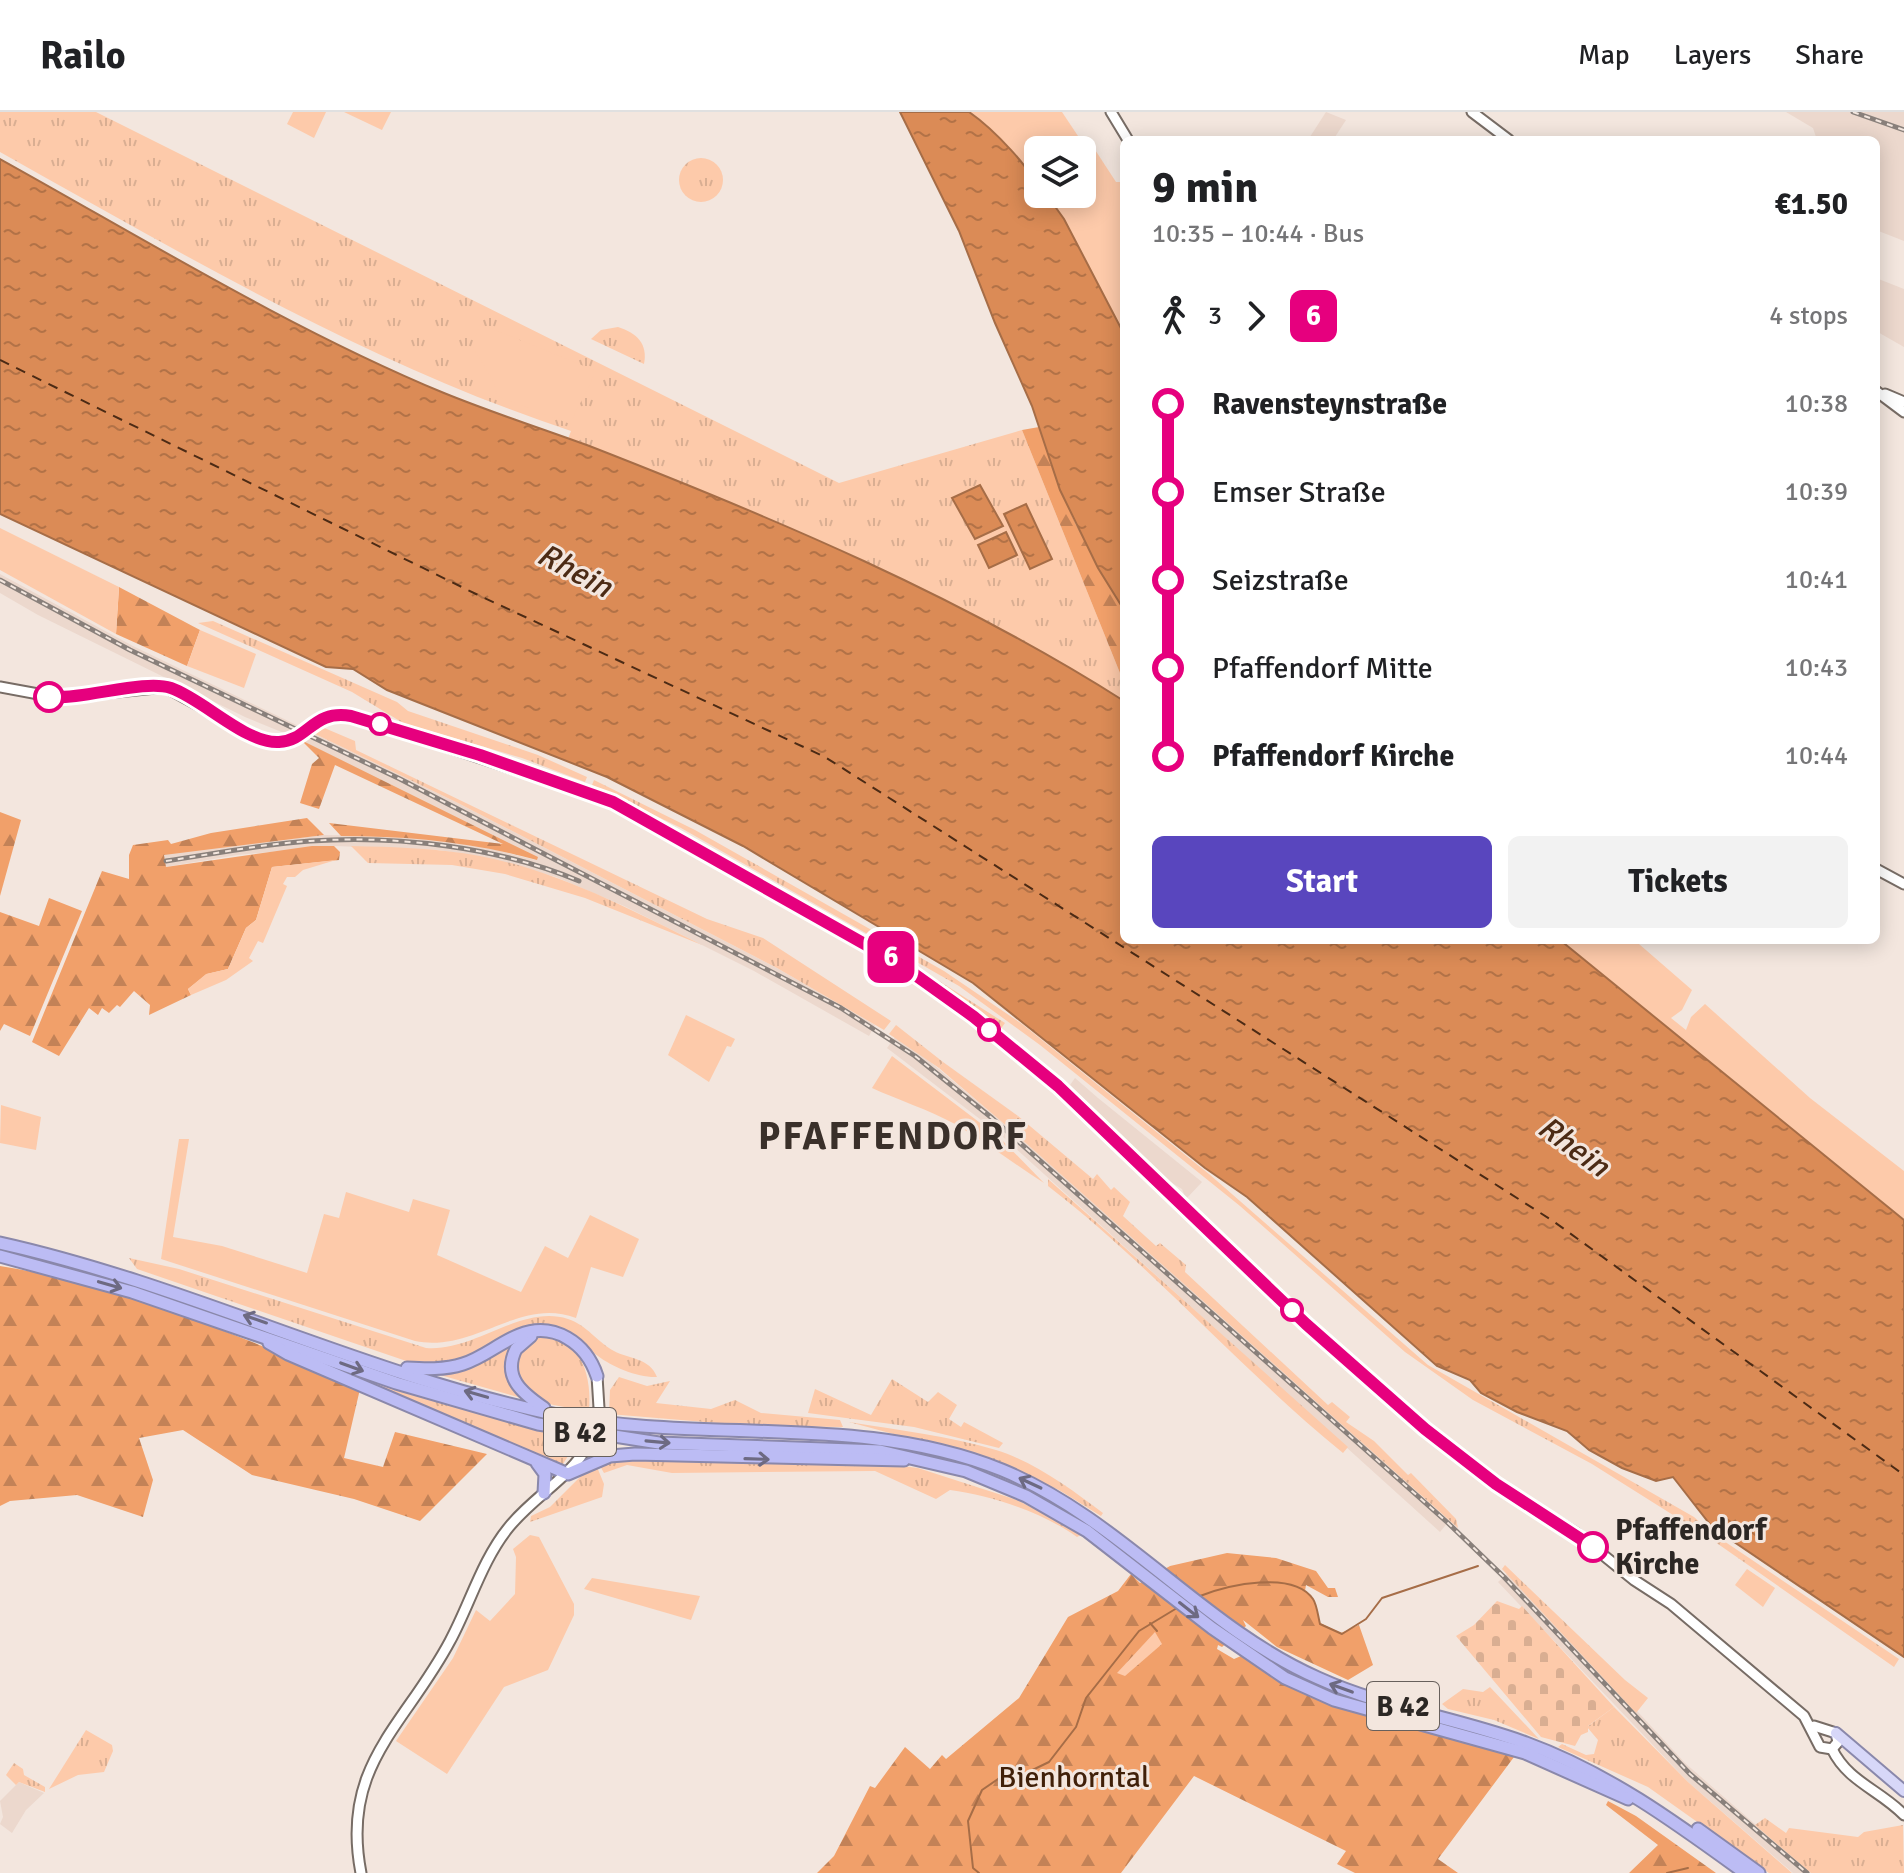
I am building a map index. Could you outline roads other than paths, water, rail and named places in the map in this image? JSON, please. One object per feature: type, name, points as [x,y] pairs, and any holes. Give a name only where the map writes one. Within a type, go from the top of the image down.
[{"type":"highway","name":"B 42","points":[[0,1241],[155,1285],[390,1366],[551,1413],[651,1428],[838,1434],[911,1443],[1002,1470],[1043,1489],[1102,1525],[1240,1632],[1296,1668],[1575,1762],[1633,1794],[1745,1873]]},
{"type":"highway","name":"B 42","points":[[0,1256],[252,1332],[456,1402],[576,1431],[668,1443],[824,1447],[921,1459],[1000,1485],[1092,1535],[1229,1641],[1285,1678],[1334,1700],[1496,1743],[1600,1784],[1647,1810],[1734,1873]]},
{"type":"highway","points":[[0,1263],[35,1265]]},
{"type":"highway","points":[[544,1331],[519,1344],[511,1368],[521,1391],[551,1413]]},
{"type":"highway","points":[[390,1366],[434,1369],[461,1365],[517,1336],[544,1331],[561,1334],[576,1344],[597,1376]]},
{"type":"highway","points":[[252,1332],[288,1354],[568,1474],[610,1456]]},
{"type":"highway","points":[[588,1445],[598,1454],[610,1456],[921,1459]]},
{"type":"highway","points":[[533,1460],[544,1471],[544,1493]]},
{"type":"highway","points":[[1442,1708],[1450,1719]]},
{"type":"highway","points":[[1575,1762],[1640,1791],[1759,1873]]},
{"type":"main road","points":[[1836,1733],[1904,1791]]},
{"type":"street","points":[[1111,112],[1126,136]]},
{"type":"street","points":[[1472,112],[1504,136]]},
{"type":"street","points":[[1880,392],[1904,402]]},
{"type":"street","points":[[1880,393],[1904,412]]},
{"type":"street","points":[[0,687],[49,697],[83,698],[165,687],[253,735],[277,743],[288,741],[325,716],[351,716],[593,794],[720,859],[885,954],[974,1017],[1058,1086],[1306,1324],[1425,1429],[1496,1484],[1576,1533],[1634,1580],[1671,1604],[1811,1724],[1820,1734],[1820,1747],[1832,1749],[1847,1774],[1904,1815]]},
{"type":"street","points":[[1880,871],[1904,884]]},
{"type":"street","points":[[361,1873],[358,1807],[370,1765],[447,1647],[503,1535],[544,1493],[568,1474],[588,1445],[599,1408],[597,1376]]},
{"type":"street","points":[[1820,1734],[1830,1729],[1836,1733],[1838,1742],[1832,1749]]},
{"type":"water","points":[[900,112],[969,112],[988,127],[1024,166],[1024,208],[1056,208],[1120,326],[1120,604],[1098,568],[1060,490],[1032,406],[959,231]]},
{"type":"water","name":"Rhein","points":[[0,159],[330,341],[444,393],[660,474],[864,561],[997,627],[1120,699],[1120,944],[1565,944],[1904,1220],[1904,1657],[1712,1527],[1673,1477],[1656,1481],[1622,1468],[1589,1450],[1567,1431],[1517,1412],[1481,1393],[1470,1380],[1437,1366],[1247,1197],[1205,1168],[973,983],[743,846],[607,777],[387,690],[353,669],[326,667],[0,514]]},
{"type":"water","points":[[980,485],[1003,526],[975,539],[952,498]]},
{"type":"water","points":[[1026,504],[1052,559],[1030,569],[1004,514]]},
{"type":"water","points":[[1006,532],[1017,555],[989,568],[978,545]]},
{"type":"waterway","points":[[1200,1596],[1243,1584],[1276,1582],[1291,1585],[1304,1590],[1313,1599],[1320,1624],[1342,1634],[1366,1619],[1382,1598],[1478,1566]]},
{"type":"waterway","points":[[979,1873],[973,1868],[968,1821],[982,1790],[1001,1777],[1020,1776],[1049,1762],[1076,1727],[1086,1698],[1139,1631],[1177,1608]]},
{"type":"waterway","points":[[1150,1623],[1157,1631]]},
{"type":"waterway","points":[[1667,1873],[1688,1868]]},
{"type":"railway","points":[[1853,112],[1904,130]]},
{"type":"railway","points":[[0,580],[130,650],[400,779],[841,1008],[915,1056],[992,1118],[1448,1523],[1504,1577],[1690,1774],[1807,1873]]},
{"type":"railway","points":[[166,861],[292,842],[378,840],[481,852],[548,869],[579,881]]},
{"type":"place","name":"Pfaffendorf Kirche","points":[[1593,1547]]},
{"type":"district","name":"PFAFFENDORF","points":[[893,1136]]},
{"type":"park label","name":"Bienhorntal","points":[[1074,1777]]}]
